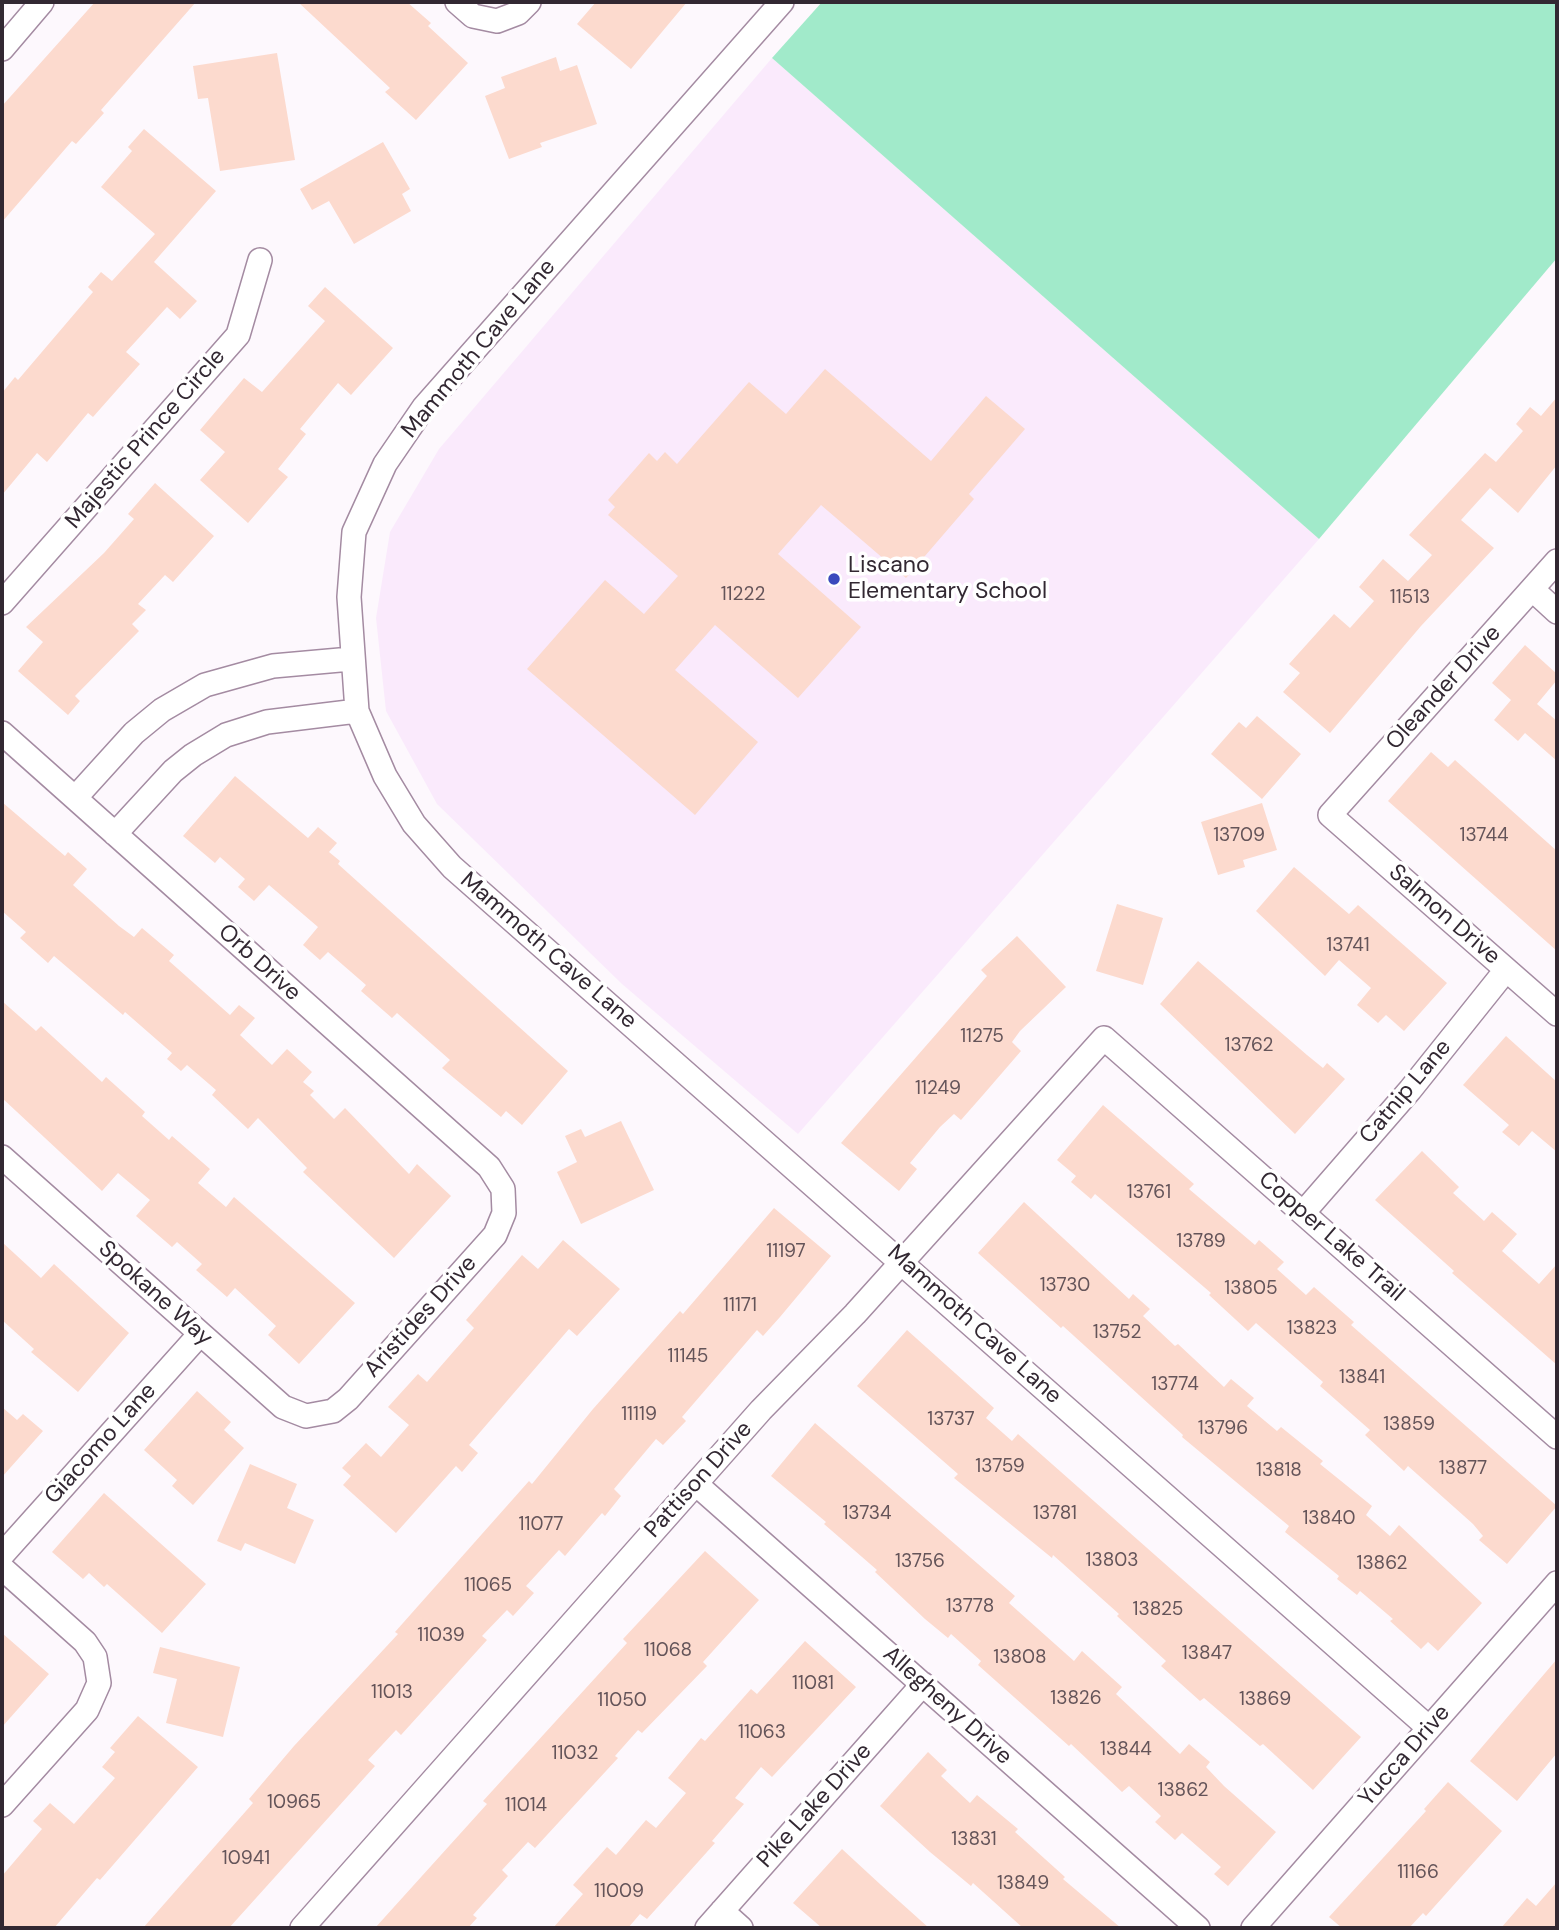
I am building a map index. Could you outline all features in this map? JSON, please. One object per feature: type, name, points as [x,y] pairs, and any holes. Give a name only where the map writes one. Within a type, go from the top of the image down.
[{"type":"street","points":[[2,49],[42,2]]},
{"type":"street","points":[[457,2],[473,16],[497,21],[518,13],[529,2]]},
{"type":"street","name":"Mammoth Cave Lane","points":[[782,2],[424,407],[385,464],[355,532],[349,597],[351,659],[357,711],[385,776],[414,824],[452,867],[1429,1728]]},
{"type":"street","name":"Majestic Prince Circle","points":[[2,603],[238,335],[260,260]]},
{"type":"street","name":"Oleander Drive","points":[[1330,815],[1557,561]]},
{"type":"street","points":[[1533,590],[1557,612]]},
{"type":"street","points":[[75,798],[134,733],[162,710],[205,685],[273,666],[351,659]]},
{"type":"street","points":[[115,834],[173,771],[203,747],[267,722],[357,711]]},
{"type":"street","name":"Orb Drive","points":[[2,733],[489,1167],[499,1181],[505,1200]]},
{"type":"street","name":"Salmon Drive","points":[[1330,815],[1557,1014]]},
{"type":"street","name":"Catnip Lane","points":[[1303,1213],[1409,1090],[1506,970]]},
{"type":"street","name":"Pattison Drive","points":[[302,1928],[696,1484],[902,1262],[1104,1038]]},
{"type":"street","name":"Copper Lake Trail","points":[[1104,1038],[1557,1437]]},
{"type":"street","name":"Spokane Way","points":[[2,1157],[283,1407],[297,1414],[316,1416]]},
{"type":"street","name":"Aristides Drive","points":[[316,1416],[333,1411],[348,1399],[495,1235],[503,1219],[505,1200]]},
{"type":"street","name":"Giacomo Lane","points":[[2,1555],[200,1334]]},
{"type":"street","name":"Allegheny Drive","points":[[696,1484],[1198,1928]]},
{"type":"street","points":[[2,1568],[85,1642],[95,1657],[99,1674],[98,1689],[90,1705],[2,1805]]},
{"type":"street","name":"Yucca Drive","points":[[1253,1928],[1557,1583]]},
{"type":"street","name":"Pike Lake Drive","points":[[714,1920],[923,1684]]},
{"type":"street","points":[[714,1920],[741,1928]]},
{"type":"shaded area","name":"Liscano Elementary School","points":[[772,58],[1319,539],[798,1134],[622,984],[437,804],[386,711],[376,618],[390,532],[439,449]]},
{"type":"green space","points":[[822,2],[1557,2],[1557,258],[1319,539],[772,58]]},
{"type":"building","points":[[95,2],[196,2],[101,110],[104,113],[76,144],[72,141],[2,222],[2,106]]},
{"type":"building","points":[[298,2],[407,2],[431,23],[428,26],[468,63],[416,120],[385,92],[390,88]]},
{"type":"building","points":[[596,2],[687,2],[631,69],[577,24]]},
{"type":"building","points":[[277,53],[295,160],[220,171],[208,98],[198,99],[193,66]]},
{"type":"building","points":[[556,57],[560,71],[577,65],[597,124],[540,143],[542,147],[509,159],[485,96],[505,88],[501,77]]},
{"type":"building","points":[[144,129],[216,191],[154,262],[197,301],[180,319],[167,307],[126,352],[140,364],[93,417],[88,413],[47,462],[37,453],[2,495],[2,393],[15,377],[18,380],[93,292],[88,287],[101,272],[112,281],[155,234],[101,187],[132,151],[128,147]]},
{"type":"building","points":[[383,142],[410,189],[402,194],[411,211],[354,244],[329,201],[312,210],[300,189]]},
{"type":"building","points":[[325,287],[393,348],[351,395],[338,383],[300,429],[306,434],[278,469],[288,477],[248,523],[200,480],[225,452],[200,430],[244,378],[262,392],[325,321],[308,306]]},
{"type":"building","points":[[825,369],[931,461],[986,396],[1025,429],[969,494],[974,499],[906,578],[821,505],[778,554],[861,627],[798,698],[715,625],[675,670],[758,742],[695,815],[527,669],[605,580],[644,614],[678,576],[608,515],[615,507],[608,500],[649,453],[657,461],[665,452],[677,464],[749,382],[786,414]]},
{"type":"building","points":[[1557,397],[1557,465],[1518,513],[1490,488],[1461,520],[1494,548],[1421,626],[1330,733],[1283,692],[1300,673],[1289,664],[1334,614],[1350,628],[1374,601],[1359,587],[1383,559],[1408,581],[1432,555],[1409,535],[1485,453],[1496,462],[1523,431],[1516,424],[1530,407],[1541,416]]},
{"type":"building","points":[[155,483],[214,536],[173,582],[165,575],[138,604],[146,610],[132,624],[139,631],[75,696],[80,701],[68,715],[18,671],[43,642],[26,627],[104,553],[134,519],[128,514]]},
{"type":"building","points":[[1525,645],[1557,674],[1557,680],[1537,704],[1557,721],[1557,761],[1525,733],[1518,741],[1494,720],[1511,700],[1492,683]]},
{"type":"building","points":[[1257,716],[1301,754],[1262,799],[1211,754],[1239,722],[1246,728]]},
{"type":"building","points":[[1431,752],[1448,767],[1455,760],[1557,851],[1557,951],[1388,801]]},
{"type":"building","points":[[235,776],[308,838],[318,827],[337,843],[329,852],[340,861],[338,864],[568,1071],[522,1125],[506,1111],[501,1117],[442,1068],[450,1060],[397,1013],[392,1018],[361,991],[366,985],[328,952],[320,960],[303,945],[318,927],[269,885],[254,901],[238,887],[245,879],[220,857],[215,863],[183,836]]},
{"type":"building","points":[[2,802],[65,856],[68,852],[87,869],[73,885],[119,926],[134,937],[142,928],[174,955],[169,961],[230,1015],[239,1005],[255,1018],[240,1035],[272,1065],[287,1049],[312,1072],[303,1082],[314,1091],[310,1095],[334,1119],[345,1108],[409,1174],[417,1164],[451,1196],[394,1258],[303,1172],[307,1168],[258,1118],[248,1129],[212,1095],[216,1090],[187,1065],[181,1071],[167,1059],[172,1053],[125,1012],[123,1015],[54,956],[48,963],[20,938],[26,932],[2,911]]},
{"type":"building","points":[[1262,803],[1277,850],[1243,860],[1245,867],[1218,875],[1201,822]]},
{"type":"building","points":[[1294,867],[1349,914],[1358,905],[1447,983],[1404,1031],[1386,1015],[1378,1023],[1357,1005],[1371,988],[1339,960],[1325,976],[1256,911]]},
{"type":"building","points":[[1117,904],[1163,918],[1143,985],[1096,971]]},
{"type":"building","points":[[1017,936],[1066,987],[1020,1031],[1012,1042],[1021,1051],[961,1120],[954,1114],[910,1163],[917,1169],[899,1191],[841,1143],[987,976],[981,970]]},
{"type":"building","points":[[1198,961],[1323,1068],[1327,1063],[1345,1079],[1295,1134],[1160,1004]]},
{"type":"building","points":[[2,1001],[36,1031],[41,1026],[102,1082],[106,1077],[145,1112],[142,1116],[169,1140],[172,1136],[210,1169],[198,1183],[226,1207],[234,1197],[355,1303],[299,1364],[268,1335],[276,1326],[235,1288],[227,1297],[196,1270],[202,1264],[177,1242],[172,1247],[136,1216],[150,1200],[118,1173],[102,1191],[2,1098]]},
{"type":"building","points":[[1506,1036],[1557,1082],[1557,1152],[1532,1131],[1519,1146],[1502,1132],[1509,1125],[1463,1085]]},
{"type":"building","points":[[1103,1105],[1194,1184],[1189,1189],[1255,1245],[1259,1240],[1284,1262],[1277,1269],[1306,1295],[1314,1287],[1354,1322],[1351,1325],[1557,1506],[1507,1564],[1479,1540],[1483,1536],[1473,1524],[1408,1466],[1404,1471],[1365,1435],[1370,1430],[1320,1386],[1323,1382],[1256,1323],[1248,1331],[1209,1295],[1211,1293],[1095,1194],[1091,1199],[1071,1182],[1076,1176],[1057,1160]]},
{"type":"building","points":[[621,1121],[654,1190],[581,1224],[557,1172],[577,1162],[565,1136],[581,1129],[585,1137]]},
{"type":"building","points":[[1422,1151],[1459,1187],[1453,1193],[1484,1221],[1492,1212],[1517,1234],[1502,1251],[1539,1284],[1557,1264],[1557,1365],[1452,1273],[1454,1271],[1375,1200]]},
{"type":"building","points":[[1024,1202],[1129,1299],[1133,1294],[1150,1309],[1143,1316],[1175,1346],[1178,1344],[1224,1387],[1231,1379],[1254,1398],[1247,1406],[1277,1431],[1281,1427],[1323,1461],[1320,1464],[1372,1506],[1366,1515],[1390,1536],[1399,1525],[1482,1603],[1438,1651],[1428,1642],[1421,1649],[1390,1621],[1393,1619],[1360,1591],[1357,1595],[1337,1579],[1339,1576],[1285,1532],[1289,1526],[1182,1437],[1183,1435],[1063,1326],[1061,1328],[978,1253]]},
{"type":"building","points":[[774,1208],[831,1256],[780,1317],[763,1336],[757,1330],[682,1417],[686,1421],[663,1445],[656,1439],[614,1489],[621,1496],[605,1516],[602,1513],[565,1556],[559,1550],[526,1586],[534,1593],[513,1616],[507,1610],[482,1636],[487,1640],[401,1735],[396,1730],[368,1760],[375,1766],[229,1928],[143,1928],[253,1803],[249,1799],[294,1746],[398,1634],[395,1632],[529,1481],[532,1484],[593,1409],[680,1311],[683,1314]]},
{"type":"building","points":[[563,1240],[620,1289],[577,1336],[569,1329],[469,1445],[478,1453],[462,1472],[456,1466],[396,1533],[343,1485],[351,1476],[342,1468],[366,1443],[381,1457],[409,1425],[388,1407],[418,1374],[427,1382],[474,1328],[466,1320],[522,1255],[538,1269]]},
{"type":"building","points":[[2,1242],[41,1278],[54,1264],[129,1333],[78,1392],[31,1352],[34,1349],[2,1320]]},
{"type":"building","points":[[907,1330],[994,1408],[986,1418],[1012,1441],[1018,1434],[1361,1737],[1313,1790],[1263,1744],[1260,1746],[1204,1698],[1200,1701],[1161,1666],[1166,1661],[1117,1616],[1119,1614],[1053,1555],[1052,1558],[954,1478],[958,1474],[857,1386]]},
{"type":"building","points":[[197,1391],[231,1422],[224,1430],[244,1448],[193,1505],[172,1486],[177,1480],[144,1450]]},
{"type":"building","points":[[2,1407],[17,1420],[23,1414],[43,1431],[2,1477]]},
{"type":"building","points":[[815,1423],[1015,1596],[1009,1603],[1074,1661],[1082,1651],[1122,1687],[1116,1694],[1180,1754],[1189,1744],[1210,1762],[1206,1767],[1276,1832],[1228,1886],[1214,1874],[1221,1867],[1182,1833],[1175,1840],[1155,1822],[1161,1816],[1129,1786],[1122,1792],[1071,1744],[1069,1746],[978,1665],[981,1661],[951,1634],[948,1638],[925,1619],[875,1572],[877,1570],[824,1524],[826,1522],[771,1476]]},
{"type":"building","points":[[250,1464],[297,1484],[287,1508],[314,1520],[295,1564],[245,1543],[241,1551],[217,1541]]},
{"type":"building","points":[[104,1493],[206,1584],[162,1633],[107,1584],[104,1587],[89,1573],[83,1579],[52,1552]]},
{"type":"building","points":[[705,1551],[759,1600],[703,1662],[707,1666],[642,1733],[638,1730],[615,1756],[618,1758],[535,1848],[528,1842],[502,1870],[508,1876],[473,1915],[477,1918],[468,1928],[375,1928],[487,1804],[483,1801],[627,1643],[623,1639]]},
{"type":"building","points":[[2,1633],[49,1674],[2,1727]]},
{"type":"building","points":[[805,1641],[856,1687],[772,1777],[761,1767],[735,1798],[744,1804],[712,1841],[715,1843],[647,1919],[640,1914],[628,1928],[553,1928],[583,1894],[573,1885],[607,1847],[616,1855],[646,1820],[656,1828],[686,1793],[668,1778],[701,1738],[705,1741],[751,1689],[757,1694]]},
{"type":"building","points":[[160,1647],[240,1667],[223,1737],[166,1723],[177,1679],[153,1673]]},
{"type":"building","points":[[1557,1659],[1557,1753],[1517,1801],[1470,1761]]},
{"type":"building","points":[[138,1716],[198,1767],[100,1880],[97,1878],[54,1928],[2,1928],[2,1876],[42,1829],[33,1821],[50,1803],[74,1824],[115,1778],[102,1767],[115,1752],[110,1748]]},
{"type":"building","points":[[928,1752],[947,1770],[941,1776],[970,1803],[977,1795],[1018,1829],[1015,1832],[1065,1877],[1063,1879],[1121,1928],[1023,1928],[973,1883],[971,1886],[930,1852],[880,1806]]},
{"type":"building","points":[[1448,1782],[1502,1831],[1426,1916],[1423,1913],[1409,1928],[1342,1928],[1329,1917],[1426,1811],[1424,1809]]},
{"type":"building","points":[[842,1849],[929,1928],[822,1928],[793,1903]]},
{"type":"building","points":[[1557,1882],[1557,1928],[1501,1928],[1527,1898],[1536,1906]]},
{"type":"place","name":"Liscano Elementary School","points":[[834,579]]}]
